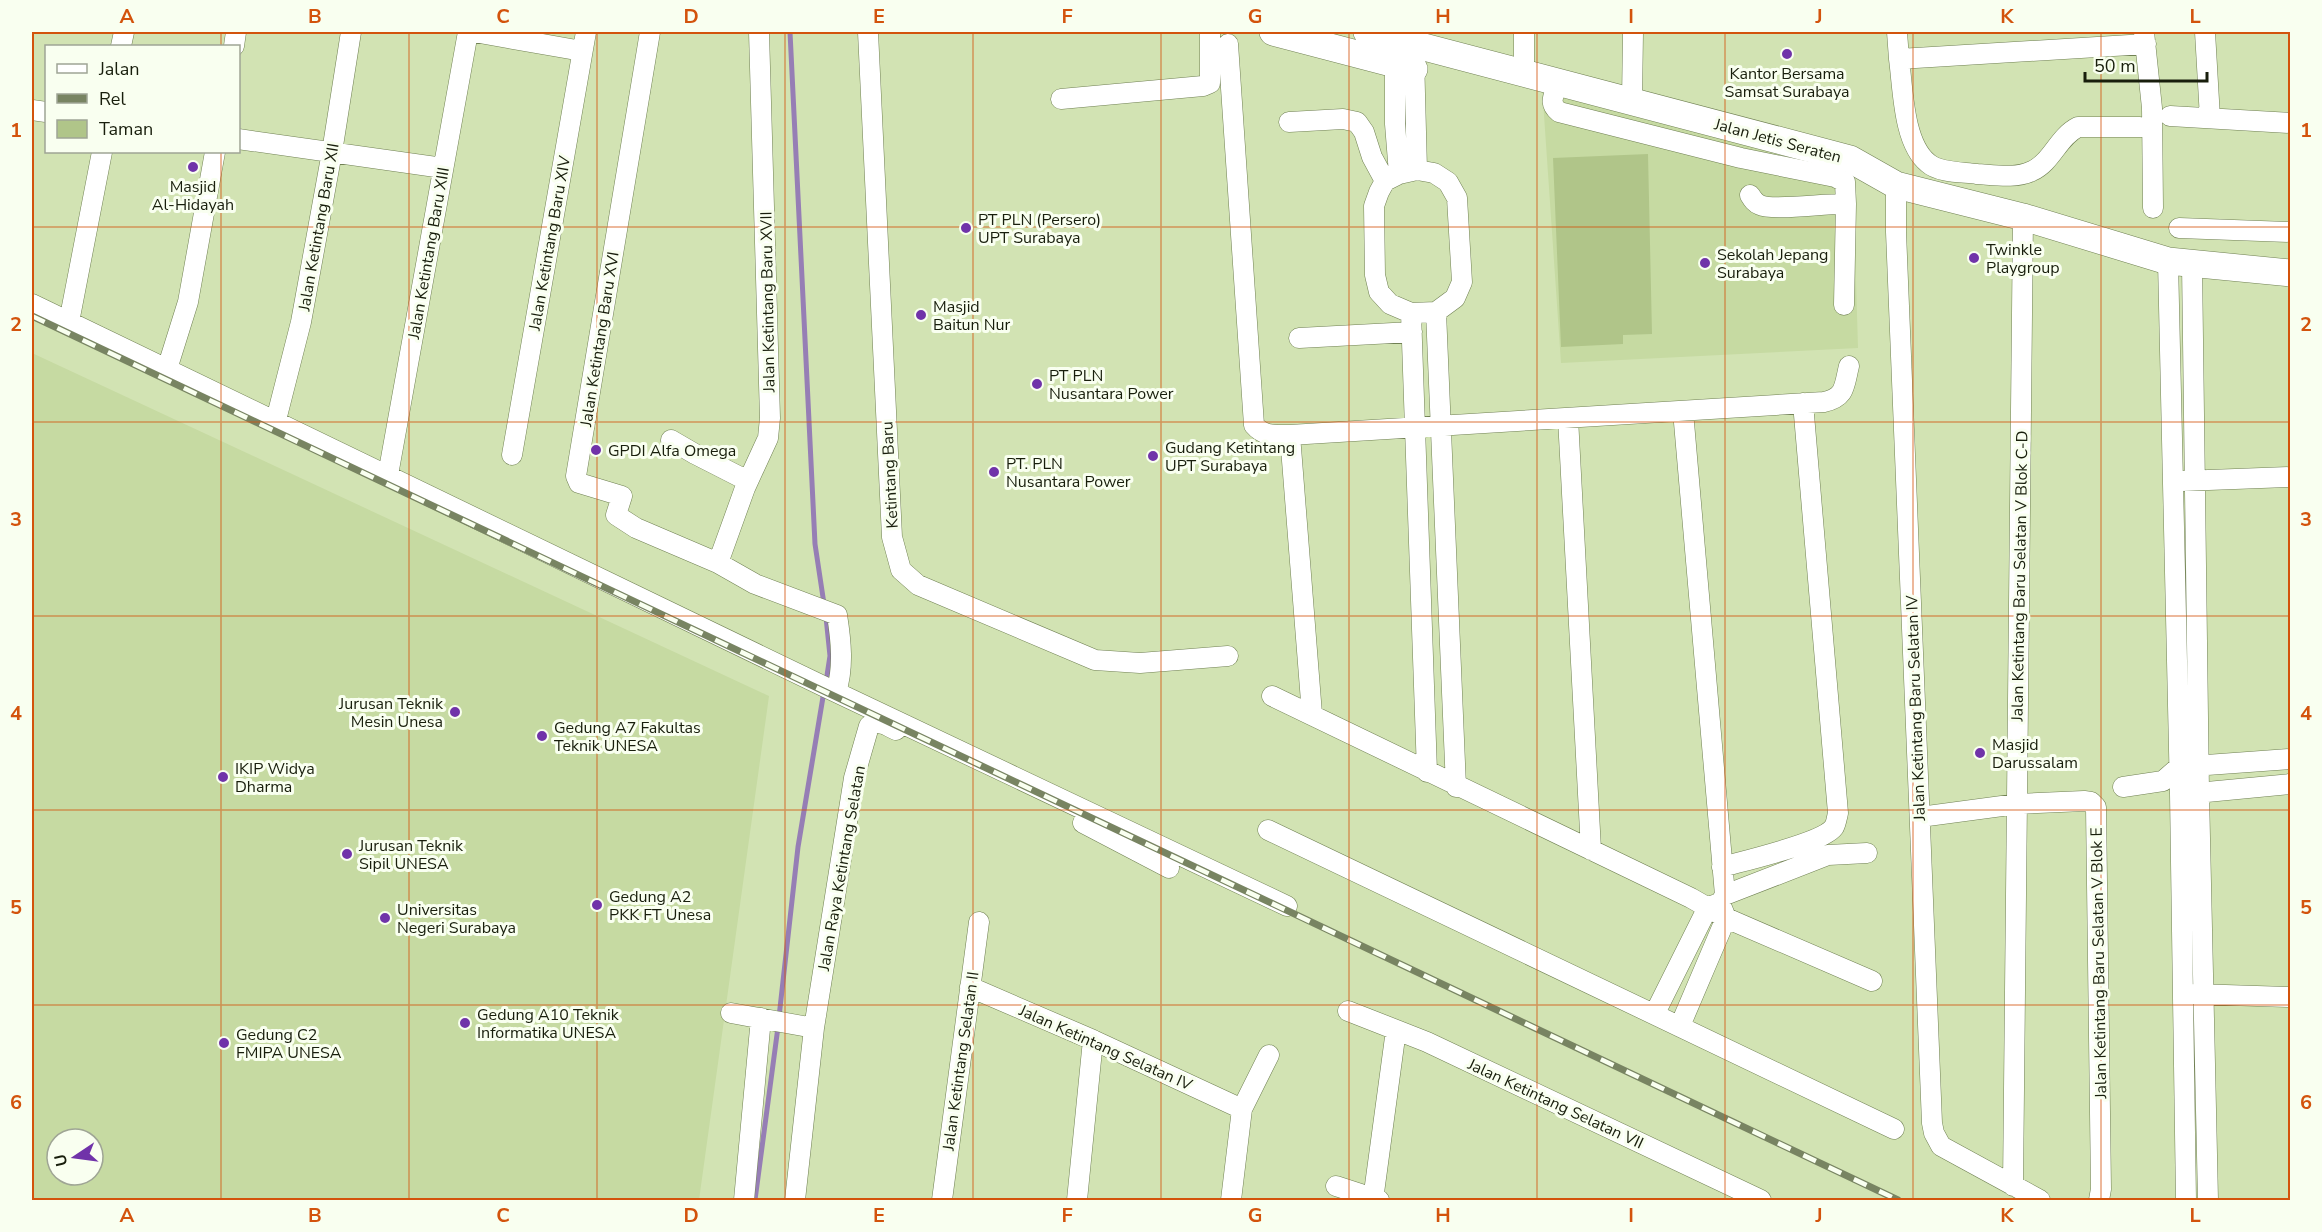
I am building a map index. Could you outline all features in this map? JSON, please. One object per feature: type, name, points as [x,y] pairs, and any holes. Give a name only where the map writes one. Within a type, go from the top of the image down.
[{"type":"street","name":"Jalan Ketintang Baru XII","points":[[276,420],[301,322],[333,152],[351,32]]},
{"type":"street","name":"Jalan Ketintang Baru XIII","points":[[388,475],[468,32]]},
{"type":"street","points":[[474,32],[584,41]]},
{"type":"street","name":"Jalan Ketintang Baru XVI","points":[[650,32],[576,476],[579,483],[622,496],[616,515],[636,528],[718,563],[754,584],[830,612],[841,651],[839,682],[831,690]]},
{"type":"street","name":"Jalan Ketintang Baru XVII","points":[[718,563],[748,481],[768,438],[770,418],[759,32]]},
{"type":"street","name":"Ketintang Baru","points":[[868,32],[892,537],[895,556],[901,570],[918,585],[1095,660],[1140,663],[1228,656]]},
{"type":"street","points":[[1061,99],[1203,87],[1210,83],[1210,32]]},
{"type":"street","name":"Jalan Jetis Seraten","points":[[1273,32],[1406,49],[1524,73],[1850,159],[1896,185],[2180,262],[2290,273]]},
{"type":"street","name":"Jalan Jetis Seraten","points":[[1367,32],[1406,49]]},
{"type":"street","points":[[1524,32],[1524,73]]},
{"type":"street","points":[[1632,101],[1633,32]]},
{"type":"street","points":[[1897,32],[1912,142],[1928,164],[1940,169],[2005,176],[2032,172],[2047,159],[2068,132],[2078,127],[2140,127]]},
{"type":"street","points":[[2205,32],[2210,118]]},
{"type":"street","points":[[1899,59],[2145,38],[2152,108],[2153,208]]},
{"type":"street","name":"Jalan Ketintang Baru XIV","points":[[512,455],[584,41]]},
{"type":"street","points":[[1228,44],[1254,425],[1260,432],[1268,435],[1290,435],[1803,404],[1836,399],[1842,394],[1849,366]]},
{"type":"street","points":[[1289,122],[1343,119],[1356,122],[1364,132],[1372,157],[1400,175],[1434,173],[1448,182],[1457,198],[1462,282],[1455,298],[1436,312],[1411,313],[1390,304],[1379,292],[1375,275],[1374,206],[1400,175],[1406,49]]},
{"type":"street","points":[[1558,82],[1551,100],[1559,112],[1741,158],[1835,177],[1845,182],[1844,305]]},
{"type":"street","points":[[2170,116],[2290,123]]},
{"type":"street","points":[[240,139],[443,168]]},
{"type":"street","points":[[69,322],[102,153]]},
{"type":"street","points":[[167,369],[188,302],[215,153]]},
{"type":"street","name":"Jalan Ketintang Baru Selatan IV","points":[[1896,185],[1896,232],[1934,1133],[1941,1146],[2013,1186]]},
{"type":"street","points":[[1750,195],[1758,205],[1768,207],[1846,204]]},
{"type":"street","name":"Jalan Ketintang Baru Selatan V Blok C-D","points":[[2013,1186],[2023,218]]},
{"type":"street","points":[[2179,228],[2290,232]]},
{"type":"street","points":[[2180,262],[2174,480],[2189,766]]},
{"type":"street","points":[[2180,262],[2195,481],[2189,794],[2182,994],[2186,1200]]},
{"type":"street","points":[[32,304],[831,690],[1287,906]]},
{"type":"street","points":[[1436,312],[1456,787]]},
{"type":"street","points":[[1411,313],[1427,772]]},
{"type":"street","points":[[1299,338],[1412,332]]},
{"type":"street","points":[[1722,867],[1824,836],[1834,827],[1838,813],[1803,404]]},
{"type":"street","points":[[1680,1026],[1720,906],[1722,867],[1683,411]]},
{"type":"street","points":[[1569,418],[1592,850]]},
{"type":"street","points":[[1290,435],[1312,714]]},
{"type":"street","points":[[671,440],[748,481]]},
{"type":"street","points":[[2174,480],[2290,477]]},
{"type":"street","points":[[1272,696],[1456,787],[1720,906],[1872,981]]},
{"type":"street","name":"Jalan Raya Ketintang Selatan","points":[[795,1200],[807,1027],[854,778],[869,726],[872,723],[881,723],[1022,791],[1169,868]]},
{"type":"street","points":[[2123,787],[2163,781],[2189,766],[2290,759]]},
{"type":"street","points":[[2163,781],[2189,794],[2290,784]]},
{"type":"street","points":[[2189,794],[2205,994],[2208,1200]]},
{"type":"street","name":"Jalan Ketintang Baru Selatan V Blok E","points":[[2017,804],[2084,801],[2091,802],[2096,807],[2101,1189],[2099,1200]]},
{"type":"street","points":[[1920,817],[2017,804]]},
{"type":"street","points":[[1268,830],[1894,1129]]},
{"type":"street","points":[[1655,1013],[1720,906],[1828,855],[1867,853]]},
{"type":"street","name":"Jalan Ketintang Selatan II","points":[[942,1200],[979,922]]},
{"type":"street","name":"Jalan Ketintang Selatan IV","points":[[970,987],[1093,1040],[1242,1109]]},
{"type":"street","points":[[2182,994],[2290,997]]},
{"type":"street","name":"Jalan Ketintang Selatan VII","points":[[1348,1011],[1426,1042],[1761,1200]]},
{"type":"street","points":[[731,1013],[807,1027]]},
{"type":"street","points":[[744,1200],[769,1020]]},
{"type":"street","points":[[1336,1186],[1375,1200],[1396,1030]]},
{"type":"street","points":[[1077,1200],[1093,1040]]},
{"type":"street","points":[[1231,1200],[1242,1109],[1269,1054]]},
{"type":"street","points":[[2013,1186],[2040,1200]]},
{"type":"shaded area","name":"Sekolah Jepang Surabaya","points":[[1542,86],[1703,131],[1853,179],[1858,348],[1561,363]]},
{"type":"shaded area","name":"Universitas Negeri Surabaya","points":[[32,353],[769,696],[699,1200],[32,1200]]},
{"type":"green space","points":[[1648,154],[1652,334],[1623,335],[1623,344],[1561,347],[1553,158]]},
{"type":"waterway","points":[[790,32],[815,544],[824,604]]},
{"type":"waterway","points":[[826,617],[830,656],[826,682]]},
{"type":"waterway","points":[[779,1017],[798,847],[824,691]]},
{"type":"waterway","points":[[755,1200],[778,1027]]},
{"type":"railway","points":[[32,316],[1898,1200]]},
{"type":"place","name":"Kantor Bersama Samsat Surabaya","points":[[1787,54]]},
{"type":"place","name":"Masjid Al-Hidayah","points":[[193,167]]},
{"type":"place","name":"PT PLN (Persero) UPT Surabaya","points":[[966,228]]},
{"type":"place","name":"Twinkle Playgroup","points":[[1974,258]]},
{"type":"place","name":"Sekolah Jepang Surabaya","points":[[1705,263]]},
{"type":"place","name":"Masjid Baitun Nur","points":[[921,315]]},
{"type":"place","name":"PT PLN Nusantara Power","points":[[1037,384]]},
{"type":"place","name":"GPDI Alfa Omega","points":[[596,450]]},
{"type":"place","name":"Gudang Ketintang UPT Surabaya","points":[[1153,456]]},
{"type":"place","name":"PT. PLN Nusantara Power","points":[[994,472]]},
{"type":"place","name":"Jurusan Teknik Mesin Unesa","points":[[455,712]]},
{"type":"place","name":"Gedung A7 Fakultas Teknik UNESA","points":[[542,736]]},
{"type":"place","name":"Masjid Darussalam","points":[[1980,753]]},
{"type":"place","name":"IKIP Widya Dharma","points":[[223,777]]},
{"type":"place","name":"Jurusan Teknik Sipil UNESA","points":[[347,854]]},
{"type":"place","name":"Gedung A2 PKK FT Unesa","points":[[597,905]]},
{"type":"place","name":"Universitas Negeri Surabaya","points":[[385,918]]},
{"type":"place","name":"Gedung A10 Teknik Informatika UNESA","points":[[465,1023]]},
{"type":"place","name":"Gedung C2 FMIPA UNESA","points":[[224,1043]]}]
